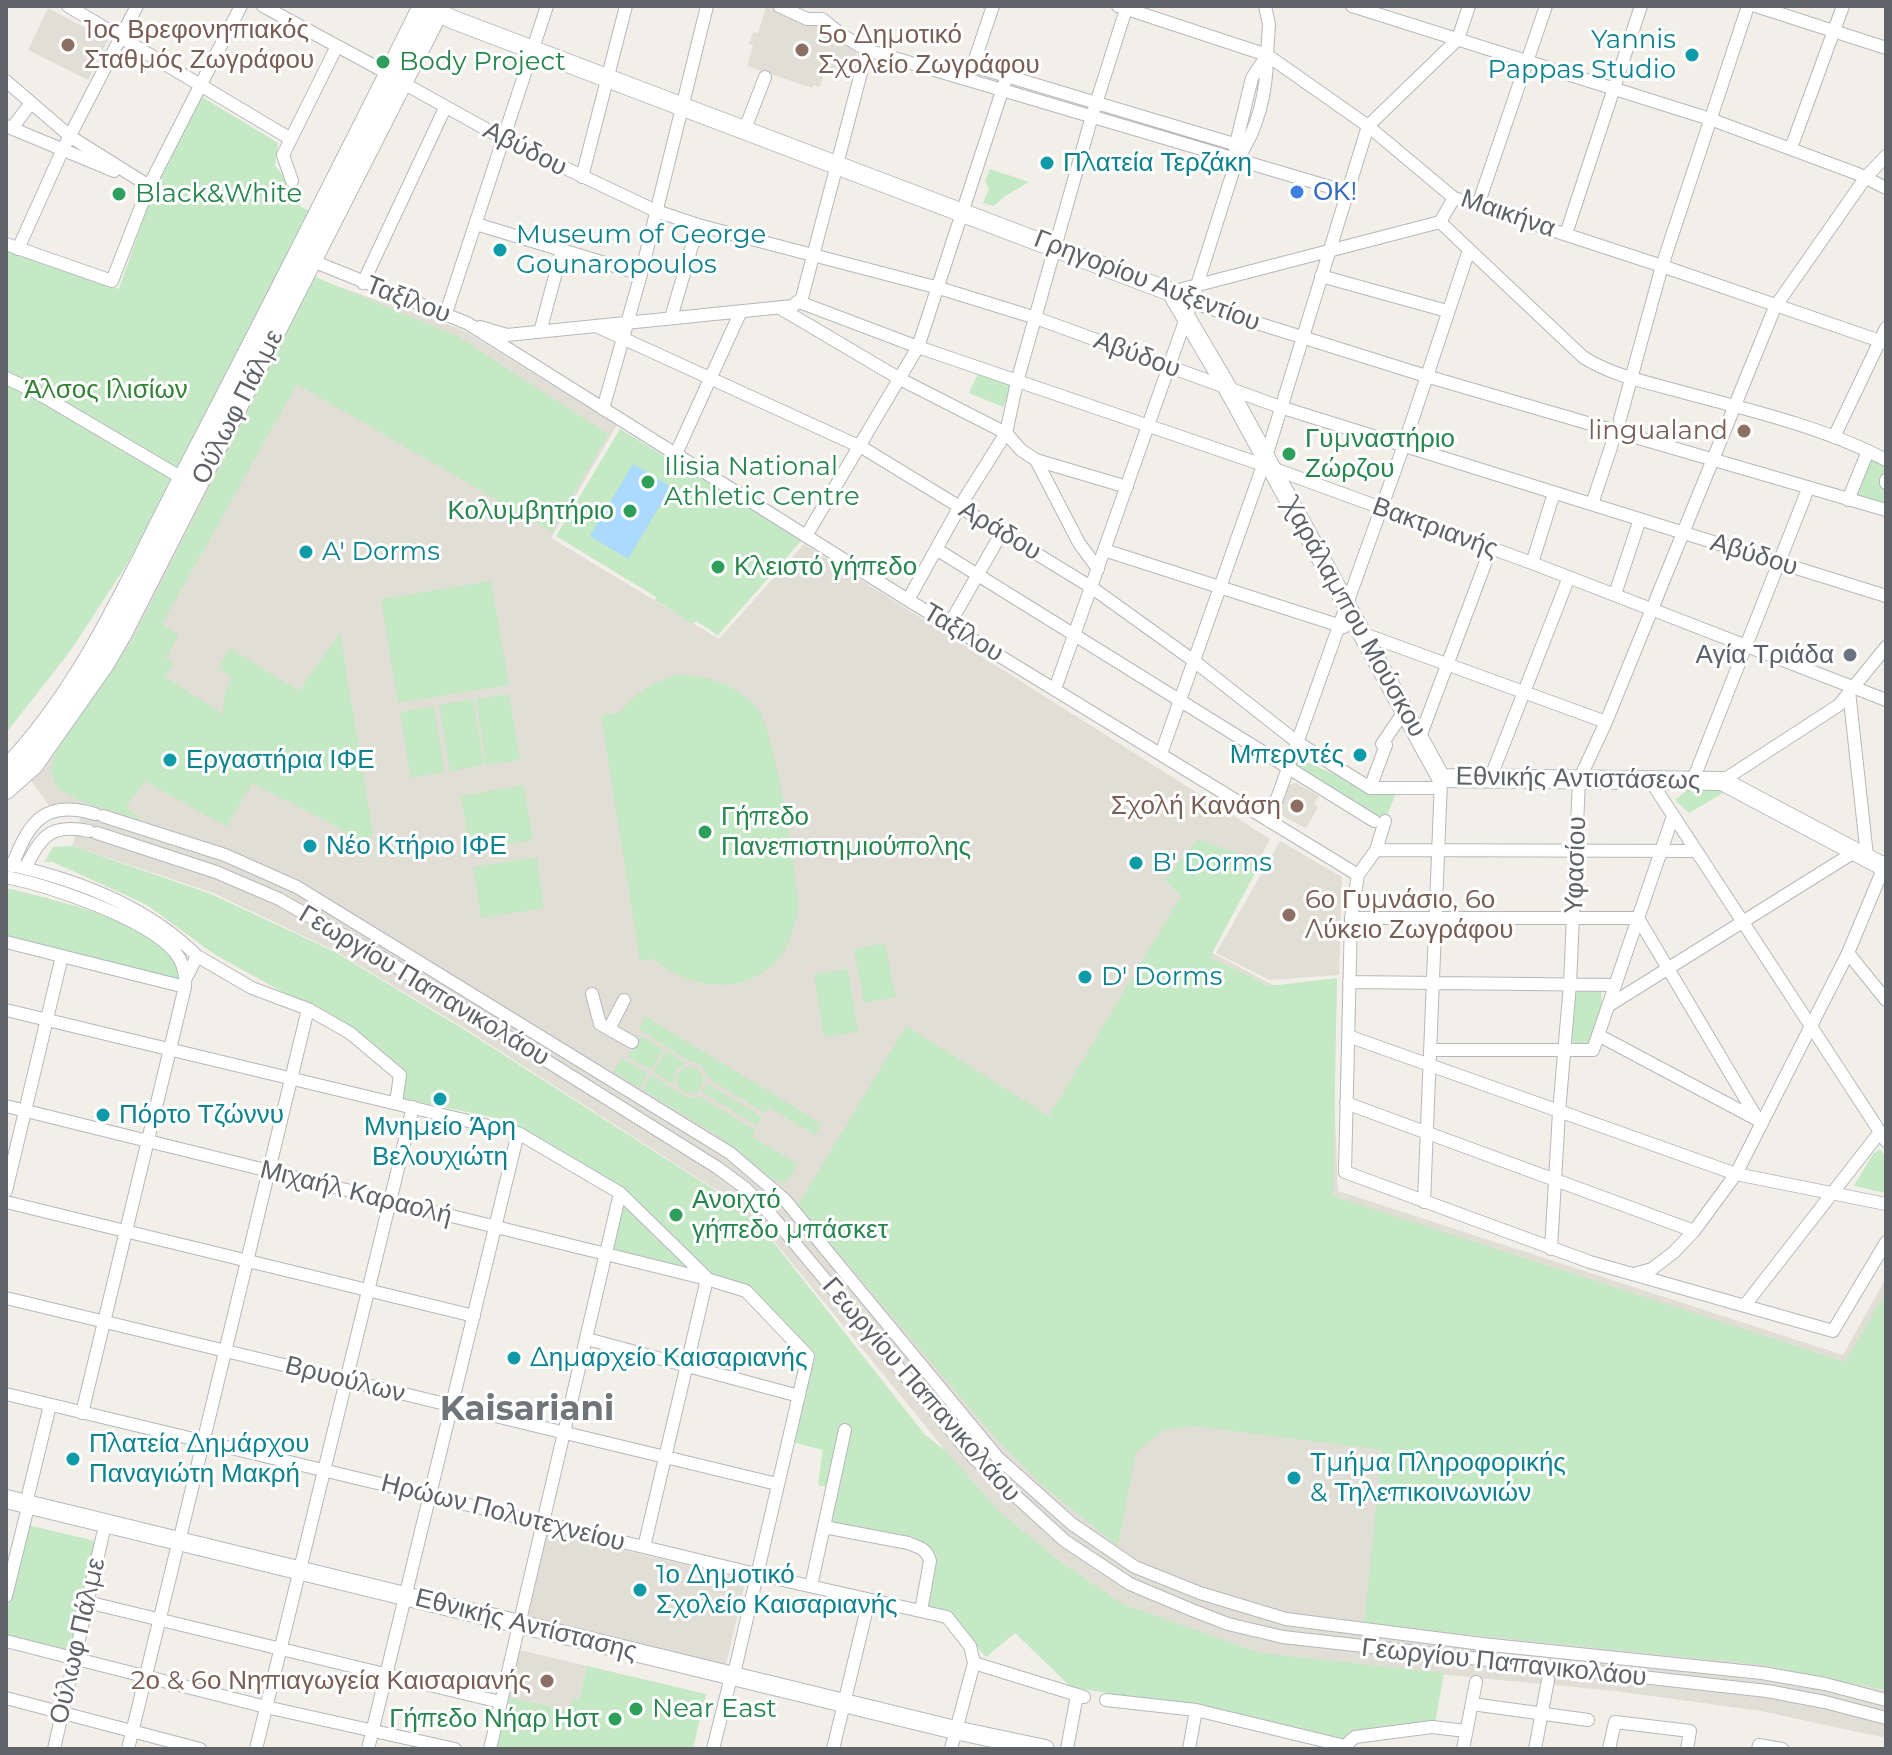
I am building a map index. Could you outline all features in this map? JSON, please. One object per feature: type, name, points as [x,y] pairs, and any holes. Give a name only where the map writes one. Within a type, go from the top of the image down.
[{"type":"main road","name":"Γρηγορίου Αυξεντίου","points":[[432,8],[1171,292]]},
{"type":"main road","name":"Ούλωφ Πάλμε","points":[[6,790],[34,765],[105,664],[432,8]]},
{"type":"main road","name":"Ούλωφ Πάλμε","points":[[6,769],[35,735],[91,656],[182,478],[306,258]]},
{"type":"main road","name":"Χαράλαμπου Μούσκου","points":[[1171,292],[1190,308],[1267,464],[1420,737],[1441,783]]},
{"type":"main road","name":"Εθνικής Αντιστάσεως","points":[[1441,783],[1490,779],[1722,781],[1885,866]]},
{"type":"main road","name":"Εθνικής Αντίστασης","points":[[6,1499],[26,1509],[103,1534],[178,1547]]},
{"type":"main road","name":"Εθνικής Αντίστασης","points":[[6,1510],[26,1509],[844,1707],[996,1749]]},
{"type":"main road","name":"Εθνικής Αντίστασης","points":[[953,1739],[1045,1749]]},
{"type":"street","points":[[68,6],[289,138]]},
{"type":"street","points":[[137,6],[12,246],[112,281],[149,186],[241,6]]},
{"type":"street","points":[[445,316],[547,6]]},
{"type":"street","points":[[582,177],[626,6]]},
{"type":"street","points":[[603,409],[641,274],[707,6]]},
{"type":"street","points":[[779,6],[807,19],[821,12],[842,35],[867,50],[1003,90],[1234,144]]},
{"type":"street","points":[[969,80],[993,6]]},
{"type":"street","points":[[1055,689],[1190,308],[1237,159],[1247,145],[1267,84],[1269,24],[1265,6]]},
{"type":"street","points":[[1352,6],[1710,119],[1866,177],[1886,188]]},
{"type":"street","points":[[1161,754],[1267,464],[1280,407],[1368,126],[1458,39],[1469,6]]},
{"type":"street","points":[[1478,205],[1546,6]]},
{"type":"street","points":[[1566,234],[1641,6]]},
{"type":"street","points":[[1592,504],[1618,425],[1662,266],[1748,6]]},
{"type":"street","points":[[1756,6],[1886,48]]},
{"type":"street","points":[[1791,148],[1843,6]]},
{"type":"street","points":[[268,7],[337,46],[283,155],[292,181]]},
{"type":"street","points":[[908,600],[960,506],[1006,433],[1017,382],[1124,7]]},
{"type":"street","name":"Μαικήνα","points":[[1124,7],[1267,55],[1368,126],[1454,198],[1883,342]]},
{"type":"street","name":"Αβύδου","points":[[337,46],[504,139],[656,211],[812,257],[939,288],[1036,318],[1280,407],[1886,596]]},
{"type":"street","points":[[467,323],[507,335],[793,306],[801,300],[867,50]]},
{"type":"street","points":[[1237,159],[1234,144],[1252,78],[1267,55]]},
{"type":"street","points":[[973,66],[1237,159],[1347,192]]},
{"type":"street","points":[[806,536],[918,347],[1007,76]]},
{"type":"street","points":[[745,129],[765,77]]},
{"type":"street","points":[[6,81],[71,137],[149,186]]},
{"type":"street","points":[[31,103],[9,127],[149,186]]},
{"type":"street","points":[[363,283],[445,108]]},
{"type":"street","name":"Υφασίου","points":[[1551,1249],[1574,918],[1579,780],[1653,609],[1775,307],[1866,177],[1886,156]]},
{"type":"street","points":[[1171,292],[1440,222],[1454,198]]},
{"type":"street","points":[[1440,222],[1583,357],[1605,370],[1834,437],[1886,460]]},
{"type":"street","points":[[476,224],[641,274]]},
{"type":"street","points":[[671,318],[698,225]]},
{"type":"street","points":[[540,332],[562,250]]},
{"type":"street","points":[[1269,821],[1382,509],[1469,250]]},
{"type":"street","name":"Ταξίλου","points":[[306,258],[467,323],[675,456],[1358,875]]},
{"type":"street","points":[[1321,276],[1447,311]]},
{"type":"street","name":"Βακτριανής","points":[[801,300],[918,347],[1017,382],[1267,464],[1745,644],[1851,690],[1886,700]]},
{"type":"street","points":[[780,308],[900,379],[1006,433],[1021,450],[1036,460],[1127,487]]},
{"type":"street","name":"Γρηγορίου Αυξεντίου","points":[[1190,308],[1426,376],[1618,425],[1712,460],[1886,510]]},
{"type":"street","points":[[675,456],[741,311]]},
{"type":"street","name":"Αράδου","points":[[598,327],[860,446],[1091,587],[1194,661],[1297,742],[1370,788]]},
{"type":"street","points":[[1834,437],[1883,342],[1886,328]]},
{"type":"street","points":[[6,378],[36,392],[182,478]]},
{"type":"street","points":[[1848,500],[1868,451]]},
{"type":"street","points":[[1036,460],[1079,543],[1098,569]]},
{"type":"street","points":[[1693,780],[1808,489]]},
{"type":"street","points":[[1532,563],[1554,493]]},
{"type":"street","points":[[1615,594],[1640,519]]},
{"type":"street","points":[[949,625],[1002,532]]},
{"type":"street","points":[[1420,737],[1491,548]]},
{"type":"street","points":[[936,549],[1288,769],[1379,821],[1376,850],[1358,875],[1351,918],[1345,1172],[1551,1249],[1631,1275],[1833,1331],[1886,1242]]},
{"type":"street","points":[[1104,550],[1363,633],[1606,722]]},
{"type":"street","points":[[1490,779],[1569,577]]},
{"type":"street","points":[[1722,781],[1839,705],[1886,647]]},
{"type":"street","points":[[1608,1006],[1742,922],[1862,854],[1851,690]]},
{"type":"street","points":[[1405,710],[1382,744],[1386,745],[1370,788],[1441,783],[1424,1202]]},
{"type":"street","points":[[1650,780],[1883,1137],[1831,1195],[1745,1305]]},
{"type":"street","name":"Γεωργίου Παπανικολάου","points":[[12,869],[28,828],[40,818],[65,808],[99,815],[225,855],[297,887],[730,1153],[785,1200],[998,1458],[1072,1524],[1135,1567],[1200,1593],[1286,1619],[1482,1644],[1762,1673],[1825,1684],[1886,1700]]},
{"type":"street","points":[[1429,1056],[1593,1050],[1673,816]]},
{"type":"street","name":"Γεωργίου Παπανικολάου","points":[[12,869],[53,831],[72,828],[216,872],[279,899],[389,962],[718,1168],[745,1188],[772,1216],[974,1458],[1065,1541],[1130,1584],[1228,1624],[1283,1637],[1767,1691],[1886,1718]]},
{"type":"street","points":[[1376,850],[1696,851]]},
{"type":"street","points":[[1631,1275],[1652,1269],[1674,1252],[1694,1231],[1736,1174],[1848,953],[1885,866]]},
{"type":"street","points":[[12,869],[64,879],[111,896],[163,928],[197,956],[252,988],[308,1009],[364,1042],[400,1075],[396,1103]]},
{"type":"street","points":[[12,869],[153,933],[174,951],[185,969],[185,982]]},
{"type":"street","points":[[1351,918],[1638,918]]},
{"type":"street","points":[[1638,918],[1761,1121]]},
{"type":"street","points":[[6,942],[185,982]]},
{"type":"street","points":[[1848,953],[1886,1000]]},
{"type":"street","points":[[6,1191],[62,956]]},
{"type":"street","points":[[82,1413],[185,982],[197,956]]},
{"type":"street","points":[[1349,982],[1615,985]]},
{"type":"street","points":[[592,994],[604,1029],[632,1042]]},
{"type":"street","points":[[604,1029],[624,1000]]},
{"type":"street","points":[[128,1749],[308,1009]]},
{"type":"street","points":[[6,1010],[518,1133],[620,1193],[707,1279],[644,1547]]},
{"type":"street","points":[[1598,1035],[1761,1121]]},
{"type":"street","points":[[1348,1036],[1429,1056],[1559,1112],[1736,1174],[1886,1204]]},
{"type":"street","points":[[1346,1103],[1694,1231]]},
{"type":"street","name":"Μιχαήλ Καραολή","points":[[6,1106],[746,1291],[808,1356],[799,1396]]},
{"type":"street","points":[[256,1749],[413,1107]]},
{"type":"street","points":[[368,1749],[518,1133]]},
{"type":"street","points":[[490,1749],[620,1193]]},
{"type":"street","points":[[6,1202],[474,1316]]},
{"type":"street","name":"Βρυούλων","points":[[6,1298],[777,1484]]},
{"type":"street","points":[[587,1339],[799,1396],[713,1749]]},
{"type":"street","name":"Ηρώων Πολυτεχνείου","points":[[6,1394],[947,1617],[970,1646],[974,1663]]},
{"type":"street","points":[[6,1596],[50,1405]]},
{"type":"street","points":[[811,1586],[845,1430]]},
{"type":"street","points":[[824,1527],[908,1543],[928,1553],[930,1561],[921,1611]]},
{"type":"street","name":"Ούλωφ Πάλμε","points":[[54,1749],[103,1534]]},
{"type":"street","points":[[833,1749],[869,1600]]},
{"type":"street","points":[[87,1602],[500,1702]]},
{"type":"street","points":[[6,1641],[266,1707],[455,1749]]},
{"type":"street","points":[[953,1739],[974,1663],[1080,1696],[1067,1749]]},
{"type":"street","points":[[1535,1749],[1548,1680]]},
{"type":"street","points":[[1463,1749],[1476,1682]]},
{"type":"street","points":[[6,1698],[200,1749]]},
{"type":"street","points":[[1106,1700],[1196,1710],[1345,1747],[1355,1737],[1432,1727],[1466,1731]]},
{"type":"street","points":[[1472,1704],[1588,1720]]},
{"type":"street","points":[[1189,1749],[1196,1710]]},
{"type":"street","points":[[1609,1749],[1615,1722],[1690,1731],[1687,1749]]},
{"type":"street","points":[[1758,1747],[1782,1749]]},
{"type":"shaded area","name":"5ο Δημοτικό Σχολείο Ζωγράφου","points":[[766,7],[804,22],[818,23],[857,53],[851,76],[828,69],[820,87],[813,85],[812,88],[747,66],[753,45],[749,44],[753,32],[758,33]]},
{"type":"shaded area","name":"1ος Βρεφονηπιακός Σταθμός Ζωγράφου","points":[[48,8],[108,40],[88,80],[28,50]]},
{"type":"shaded area","points":[[308,276],[461,329],[617,425],[551,538],[719,639],[804,544],[1270,839],[1211,952],[1331,1016],[1338,1191],[1843,1355],[1886,1278],[1886,1738],[1761,1711],[1615,1691],[1255,1654],[1122,1604],[1060,1561],[1001,1514],[765,1230],[716,1190],[469,1031],[335,951],[211,892],[72,846],[81,816],[55,814],[30,779],[127,645]]},
{"type":"shaded area","name":"Σχολή Κανάση","points":[[1296,783],[1319,796],[1314,804],[1318,807],[1306,828],[1277,813],[1287,785]]},
{"type":"shaded area","name":"6ο Γυμνάσιο, 6ο Λύκειο Ζωγράφου","points":[[1280,841],[1342,877],[1339,975],[1270,980],[1216,953]]},
{"type":"shaded area","points":[[547,1532],[746,1579],[726,1665],[528,1618]]},
{"type":"shaded area","name":"2ο & 6ο Νηπιαγωγεία Καισαριανής","points":[[519,1650],[587,1666],[579,1699],[569,1712],[508,1697]]},
{"type":"green space","name":"Άλσος Ιλισίων","points":[[202,97],[278,143],[275,166],[288,181],[301,207],[315,213],[127,564],[71,650],[6,733],[6,249],[119,289],[154,188]]},
{"type":"green space","points":[[990,169],[1029,182],[994,206],[983,203],[989,189],[985,181]]},
{"type":"green space","points":[[315,277],[457,336],[608,434],[552,532],[297,384],[162,624],[179,635],[166,658],[174,663],[165,677],[223,714],[225,692],[232,677],[218,668],[230,648],[299,691],[340,633],[373,833],[365,846],[330,823],[252,783],[227,827],[145,781],[126,807],[141,820],[85,803],[58,789],[50,769],[58,745],[133,639]]},
{"type":"green space","points":[[980,369],[1013,383],[1003,407],[969,393]]},
{"type":"green space","name":"Ilisia National Athletic Centre","points":[[620,429],[802,540],[718,635],[696,621],[693,624],[655,600],[656,597],[556,536]]},
{"type":"green space","points":[[1868,456],[1886,466],[1886,507],[1851,497]]},
{"type":"green space","points":[[491,581],[509,685],[398,703],[381,599]]},
{"type":"green space","points":[[676,675],[699,677],[731,687],[758,709],[771,746],[785,808],[798,896],[796,921],[783,952],[770,968],[753,978],[733,984],[713,985],[692,980],[672,972],[654,959],[640,961],[601,716],[620,712],[645,689]]},
{"type":"green space","points":[[509,694],[520,760],[486,765],[476,699]]},
{"type":"green space","points":[[473,699],[484,765],[450,771],[439,705]]},
{"type":"green space","points":[[434,706],[445,772],[411,778],[400,712]]},
{"type":"green space","points":[[1298,757],[1347,778],[1400,783],[1385,821],[1294,766]]},
{"type":"green space","points":[[1706,775],[1730,789],[1689,813],[1675,800]]},
{"type":"green space","points":[[524,785],[533,840],[470,850],[461,796]]},
{"type":"green space","points":[[1198,839],[1261,862],[1210,957],[1269,986],[1337,978],[1333,1196],[1845,1362],[1886,1292],[1886,1690],[1763,1665],[1364,1624],[1382,1450],[1194,1426],[1164,1430],[1136,1452],[1118,1546],[1043,1486],[998,1441],[798,1205],[906,1026],[1049,1116],[1181,896],[1165,880]]},
{"type":"green space","points":[[72,846],[211,894],[335,952],[468,1032],[716,1191],[764,1230],[925,1435],[946,1451],[1001,1513],[1061,1562],[1123,1604],[1260,1653],[1444,1673],[1435,1723],[1361,1732],[1340,1740],[1198,1708],[1071,1687],[1015,1633],[986,1657],[949,1616],[925,1608],[931,1554],[829,1525],[836,1489],[818,1485],[823,1450],[792,1442],[815,1355],[749,1287],[613,1250],[626,1193],[510,1121],[401,1098],[404,1073],[358,1034],[214,954],[147,905],[53,862],[44,862],[53,847]]},
{"type":"green space","points":[[537,857],[544,908],[481,918],[473,867]]},
{"type":"green space","points":[[6,888],[81,908],[139,931],[162,946],[176,963],[179,983],[6,938]]},
{"type":"green space","points":[[885,943],[896,997],[864,1003],[854,949]]},
{"type":"green space","points":[[848,969],[858,1032],[824,1037],[814,974]]},
{"type":"green space","points":[[1593,988],[1601,991],[1602,1008],[1591,1041],[1576,1044],[1571,1041],[1576,990]]},
{"type":"green space","points":[[645,1016],[822,1124],[815,1135],[769,1107],[765,1113],[709,1079],[701,1065],[689,1061],[639,1029]]},
{"type":"green space","points":[[641,1036],[663,1049],[651,1070],[628,1057]]},
{"type":"green space","points":[[666,1051],[686,1063],[676,1070],[673,1084],[653,1072]]},
{"type":"green space","points":[[622,1058],[648,1074],[640,1088],[613,1072]]},
{"type":"green space","points":[[690,1067],[699,1071],[703,1080],[699,1089],[690,1093],[681,1089],[677,1080],[681,1071]]},
{"type":"green space","points":[[651,1075],[688,1098],[699,1096],[755,1130],[752,1137],[798,1164],[786,1183],[773,1180],[721,1138],[643,1090]]},
{"type":"green space","points":[[708,1084],[762,1117],[757,1125],[702,1092]]},
{"type":"green space","points":[[1880,1149],[1886,1158],[1886,1193],[1854,1186],[1873,1154]]},
{"type":"green space","points":[[28,1525],[99,1542],[72,1652],[6,1636],[6,1614]]},
{"type":"green space","name":"Near East","points":[[587,1666],[706,1694],[693,1749],[496,1749],[508,1697],[569,1711],[573,1698],[579,1699]]},
{"type":"water","name":"Κολυμβητήριο","points":[[633,464],[671,487],[628,559],[590,536]]},
{"type":"place","name":"1ος Βρεφονηπιακός Σταθμός Ζωγράφου","points":[[68,45]]},
{"type":"place","name":"5ο Δημοτικό Σχολείο Ζωγράφου","points":[[802,50]]},
{"type":"place","name":"Yannis Pappas Studio","points":[[1692,55]]},
{"type":"place","name":"Body Project","points":[[383,62]]},
{"type":"place","name":"Πλατεία Τερζάκη","points":[[1047,163]]},
{"type":"place","name":"ΟΚ!","points":[[1297,192]]},
{"type":"place","name":"Black&White","points":[[119,194]]},
{"type":"place","name":"Museum of George Gounaropoulos","points":[[500,250]]},
{"type":"place","name":"lingualand","points":[[1744,431]]},
{"type":"place","name":"Γυμναστήριο Ζώρζου","points":[[1289,454]]},
{"type":"place","name":"Ilisia National Athletic Centre","points":[[648,482]]},
{"type":"place","name":"Κολυμβητήριο","points":[[630,511]]},
{"type":"place","name":"A' Dorms","points":[[306,552]]},
{"type":"place","name":"Κλειστό γήπεδο","points":[[718,567]]},
{"type":"place","name":"Αγία Τριάδα","points":[[1850,655]]},
{"type":"place","name":"Μπερντές","points":[[1360,755]]},
{"type":"place","name":"Εργαστήρια ΙΦΕ","points":[[170,760]]},
{"type":"place","name":"Σχολή Κανάση","points":[[1297,806]]},
{"type":"place","name":"Γήπεδο Πανεπιστημιούπολης","points":[[705,832]]},
{"type":"place","name":"Νέο Κτήριο ΙΦΕ","points":[[310,846]]},
{"type":"place","name":"B' Dorms","points":[[1136,863]]},
{"type":"place","name":"6ο Γυμνάσιο, 6ο Λύκειο Ζωγράφου","points":[[1289,915]]},
{"type":"place","name":"D' Dorms","points":[[1085,977]]},
{"type":"place","name":"Μνημείο Άρη Βελουχιώτη","points":[[440,1099]]},
{"type":"place","name":"Πόρτο Τζώννυ","points":[[103,1115]]},
{"type":"place","name":"Ανοιχτό γήπεδο μπάσκετ","points":[[676,1215]]},
{"type":"place","name":"Δημαρχείο Καισαριανής","points":[[514,1358]]},
{"type":"place","name":"Πλατεία Δημάρχου Παναγιώτη Μακρή","points":[[73,1459]]},
{"type":"place","name":"Τμήμα Πληροφορικής & Τηλεπικοινωνιών","points":[[1294,1478]]},
{"type":"place","name":"1ο Δημοτικό Σχολείο Καισαριανής","points":[[640,1590]]},
{"type":"place","name":"2ο & 6ο Νηπιαγωγεία Καισαριανής","points":[[547,1681]]},
{"type":"place","name":"Near East","points":[[636,1709]]},
{"type":"place","name":"Γήπεδο Νήαρ Ηστ","points":[[615,1719]]},
{"type":"district","name":"Kaisariani","points":[[527,1410]]}]
